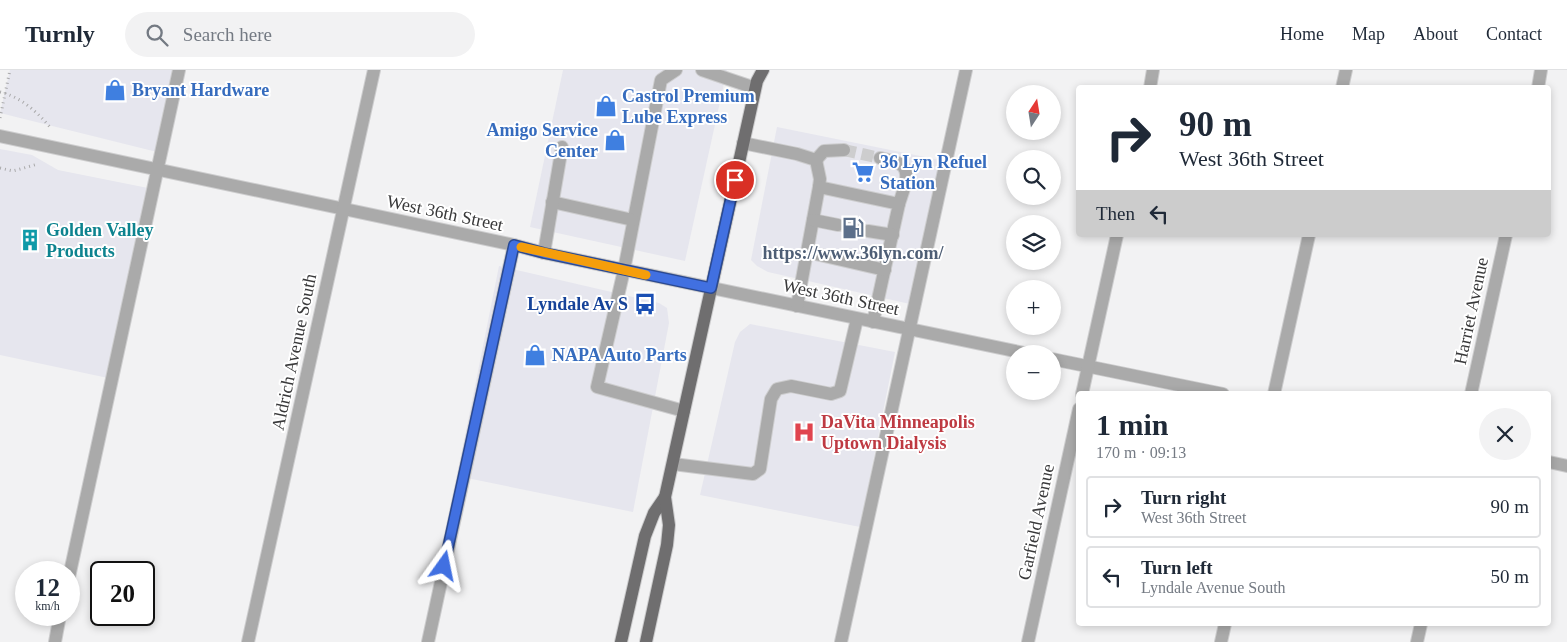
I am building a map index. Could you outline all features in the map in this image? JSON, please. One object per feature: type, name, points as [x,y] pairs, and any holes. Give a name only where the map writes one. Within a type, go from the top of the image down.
[{"type":"main road","points":[[646,642],[667,545],[666,497],[758,77]]},
{"type":"main road","points":[[620,642],[644,536],[654,513],[666,497]]},
{"type":"street","points":[[72,561],[178,70]]},
{"type":"street","name":"Aldrich Avenue South","points":[[248,642],[374,70]]},
{"type":"street","points":[[676,70],[661,80],[624,270],[597,387],[684,411]]},
{"type":"street","points":[[702,70],[758,77]]},
{"type":"street","points":[[841,642],[966,70]]},
{"type":"street","points":[[1150,85],[1153,70]]},
{"type":"street","points":[[1343,85],[1346,70]]},
{"type":"street","points":[[1539,85],[1542,70]]},
{"type":"street","name":"West 36th Street","points":[[0,136],[157,168],[624,270],[1006,349]]},
{"type":"street","points":[[743,143],[797,154],[816,160]]},
{"type":"street","points":[[544,253],[562,147]]},
{"type":"street","points":[[816,160],[824,151],[844,150]]},
{"type":"street","points":[[873,322],[907,175],[900,163],[880,158]]},
{"type":"street","points":[[797,306],[819,187],[820,179],[816,160]]},
{"type":"street","points":[[819,187],[899,204]]},
{"type":"street","points":[[552,202],[633,220]]},
{"type":"street","points":[[813,220],[838,225]]},
{"type":"street","points":[[868,231],[892,235]]},
{"type":"street","points":[[1083,391],[1117,237]]},
{"type":"street","points":[[1275,391],[1309,237]]},
{"type":"street","name":"Harriet Avenue","points":[[1472,391],[1506,237]]},
{"type":"street","points":[[428,642],[514,245]]},
{"type":"street","points":[[807,252],[885,270]]},
{"type":"street","points":[[673,464],[753,474],[760,470],[771,399],[777,389],[791,386],[831,394],[840,391],[857,318]]},
{"type":"street","points":[[1061,360],[1209,391]]},
{"type":"street","name":"Garfield Avenue","points":[[1028,642],[1076,423]]},
{"type":"street","points":[[1551,462],[1567,466]]},
{"type":"street","points":[[55,642],[58,626]]},
{"type":"street","points":[[1221,642],[1225,626]]},
{"type":"street","points":[[1417,642],[1421,626]]},
{"type":"path","points":[[0,119],[10,70]]},
{"type":"path","points":[[0,92],[14,96],[30,107],[50,126],[62,149]]},
{"type":"shaded area","points":[[10,70],[175,70],[157,152],[0,113]]},
{"type":"shaded area","points":[[563,70],[727,70],[685,261],[530,227]]},
{"type":"shaded area","points":[[777,127],[940,160],[910,304],[768,272],[751,260]]},
{"type":"shaded area","points":[[0,149],[32,155],[58,170],[148,188],[108,378],[0,355]]},
{"type":"shaded area","points":[[499,266],[659,303],[667,308],[669,323],[633,512],[457,476]]},
{"type":"shaded area","points":[[750,324],[895,352],[860,527],[700,495],[735,342],[740,332]]},
{"type":"tunnel","points":[[844,150],[880,158]]},
{"type":"tunnel","points":[[838,225],[868,231]]},
{"type":"slow traffic","points":[[521,247],[646,275]]},
{"type":"place","name":"Bryant Hardware","points":[[115,90]]},
{"type":"place","name":"Castrol Premium Lube Express","points":[[606,106]]},
{"type":"place","name":"Amigo Service Center","points":[[615,140]]},
{"type":"place","name":"36 Lyn Refuel Station","points":[[863,172]]},
{"type":"place","name":"https://www.36lyn.com/","points":[[853,228]]},
{"type":"place","name":"Golden Valley Products","points":[[30,240]]},
{"type":"place","name":"Lyndale Av S","points":[[645,304]]},
{"type":"place","name":"NAPA Auto Parts","points":[[535,355]]},
{"type":"place","name":"DaVita Minneapolis Uptown Dialysis","points":[[804,432]]},
{"type":"route","points":[[444,566],[514,245],[711,288],[735,180]]}]
